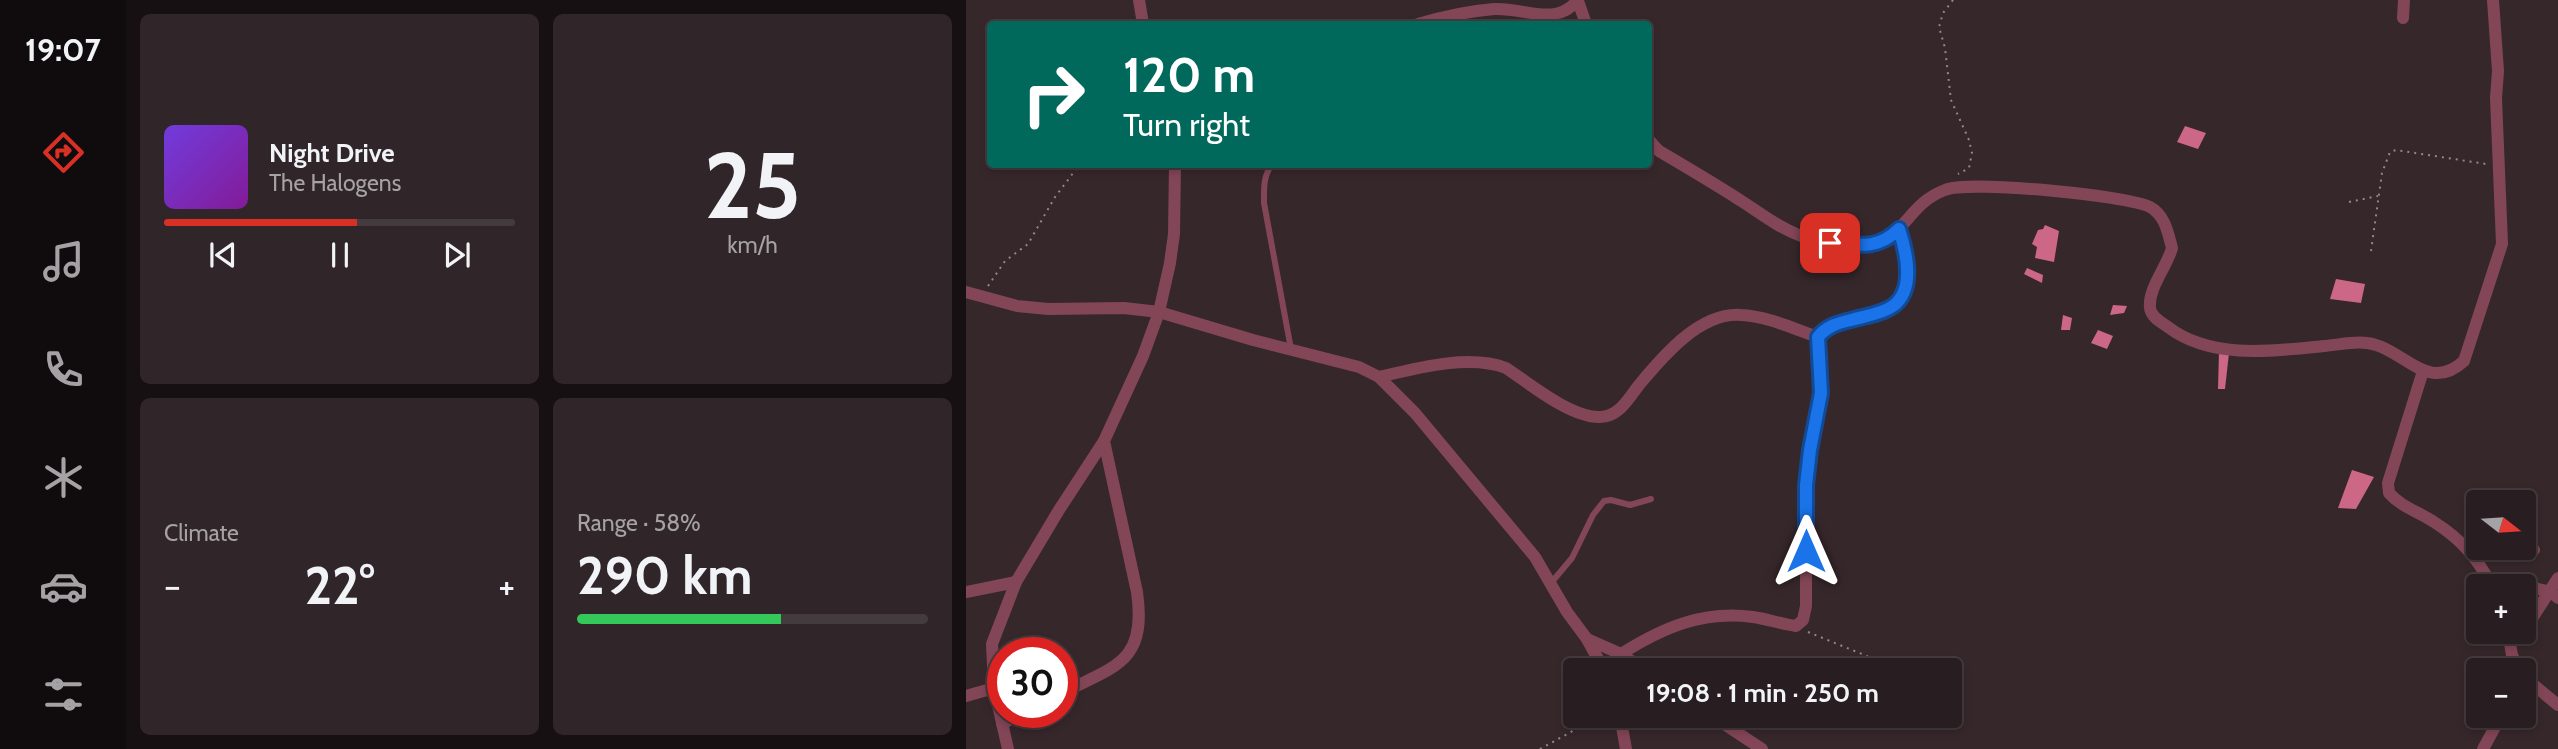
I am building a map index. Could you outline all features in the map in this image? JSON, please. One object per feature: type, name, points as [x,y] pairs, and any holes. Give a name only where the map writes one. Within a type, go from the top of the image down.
[{"type":"street","points":[[1139,0],[1142,21]]},
{"type":"street","points":[[1431,21],[1498,9],[1544,16],[1572,7],[1578,0]]},
{"type":"street","points":[[1578,0],[1585,21]]},
{"type":"street","points":[[2403,18],[2404,0]]},
{"type":"street","points":[[1652,143],[1660,151],[1775,224],[1803,237],[1830,243],[1871,245],[1888,240],[1919,206],[1947,188],[2062,191],[2150,206],[2163,219],[2172,248],[2153,293],[2151,311],[2154,317],[2174,332],[2195,342],[2253,351],[2366,343],[2423,371],[2446,372],[2464,361],[2502,244],[2496,99],[2498,71],[2493,0]]},
{"type":"street","points":[[995,637],[1016,582],[1104,442],[1123,405],[1159,312],[1174,234],[1175,168]]},
{"type":"street","points":[[1621,654],[1651,635],[1688,620],[1722,615],[1753,617],[1796,626],[1802,620],[1806,606],[1806,485],[1821,393],[1818,337],[1834,324],[1895,305],[1903,293],[1907,259],[1899,229]]},
{"type":"street","points":[[971,295],[1017,306],[1048,309],[1124,308],[1159,312],[1359,367],[1379,377],[1415,413],[1535,557],[1597,658]]},
{"type":"street","points":[[1379,377],[1427,366],[1494,363],[1582,415],[1601,417],[1615,413],[1662,358],[1693,332],[1721,316],[1743,314],[1818,337]]},
{"type":"street","points":[[2423,371],[2388,483],[2389,493],[2466,544]]},
{"type":"street","points":[[1078,685],[1115,667],[1130,654],[1138,637],[1140,614],[1137,592],[1104,442]]},
{"type":"street","points":[[2536,616],[2554,595],[2558,578]]},
{"type":"street","points":[[966,592],[1016,582]]},
{"type":"street","points":[[2536,591],[2554,595]]},
{"type":"street","points":[[1587,639],[1627,658]]},
{"type":"street","points":[[2536,687],[2558,705]]},
{"type":"street","points":[[966,696],[987,690]]},
{"type":"street","points":[[1003,728],[1008,749]]},
{"type":"street","points":[[1622,728],[1626,749]]},
{"type":"street","points":[[1730,728],[1762,749]]},
{"type":"street","points":[[2483,749],[2494,728]]},
{"type":"lane","points":[[1269,168],[1264,186],[1264,203],[1292,349]]},
{"type":"lane","points":[[1550,583],[1572,558],[1593,515],[1604,501],[1630,505],[1651,499]]},
{"type":"path","points":[[1947,188],[1955,176],[1969,168],[1972,162],[1969,140],[1951,100],[1945,48],[1940,38],[1939,27],[1943,13],[1953,0]]},
{"type":"path","points":[[2371,251],[2386,158],[2390,152],[2396,150],[2498,165]]},
{"type":"path","points":[[971,295],[994,275],[1005,261],[1028,244],[1055,197],[1077,168]]},
{"type":"path","points":[[2349,202],[2379,196]]},
{"type":"path","points":[[1796,626],[1872,658]]},
{"type":"path","points":[[1540,749],[1578,728]]},
{"type":"building","points":[[2185,126],[2206,133],[2198,149],[2177,142]]},
{"type":"building","points":[[2045,225],[2059,231],[2054,262],[2035,258],[2037,247],[2032,244],[2038,230]]},
{"type":"building","points":[[2027,268],[2043,275],[2042,283],[2024,274]]},
{"type":"building","points":[[2336,279],[2365,284],[2361,303],[2330,299]]},
{"type":"building","points":[[2113,305],[2127,306],[2124,313],[2110,315]]},
{"type":"building","points":[[2063,315],[2072,318],[2070,330],[2061,330]]},
{"type":"building","points":[[2098,330],[2113,336],[2107,349],[2091,343]]},
{"type":"building","points":[[2219,351],[2229,353],[2225,389],[2218,389]]},
{"type":"building","points":[[2352,470],[2374,477],[2356,509],[2338,508]]},
{"type":"route","points":[[1806,551],[1806,485],[1821,393],[1818,337],[1834,324],[1895,305],[1903,293],[1906,277],[1907,259],[1899,229],[1888,240],[1871,245],[1830,243]]}]
